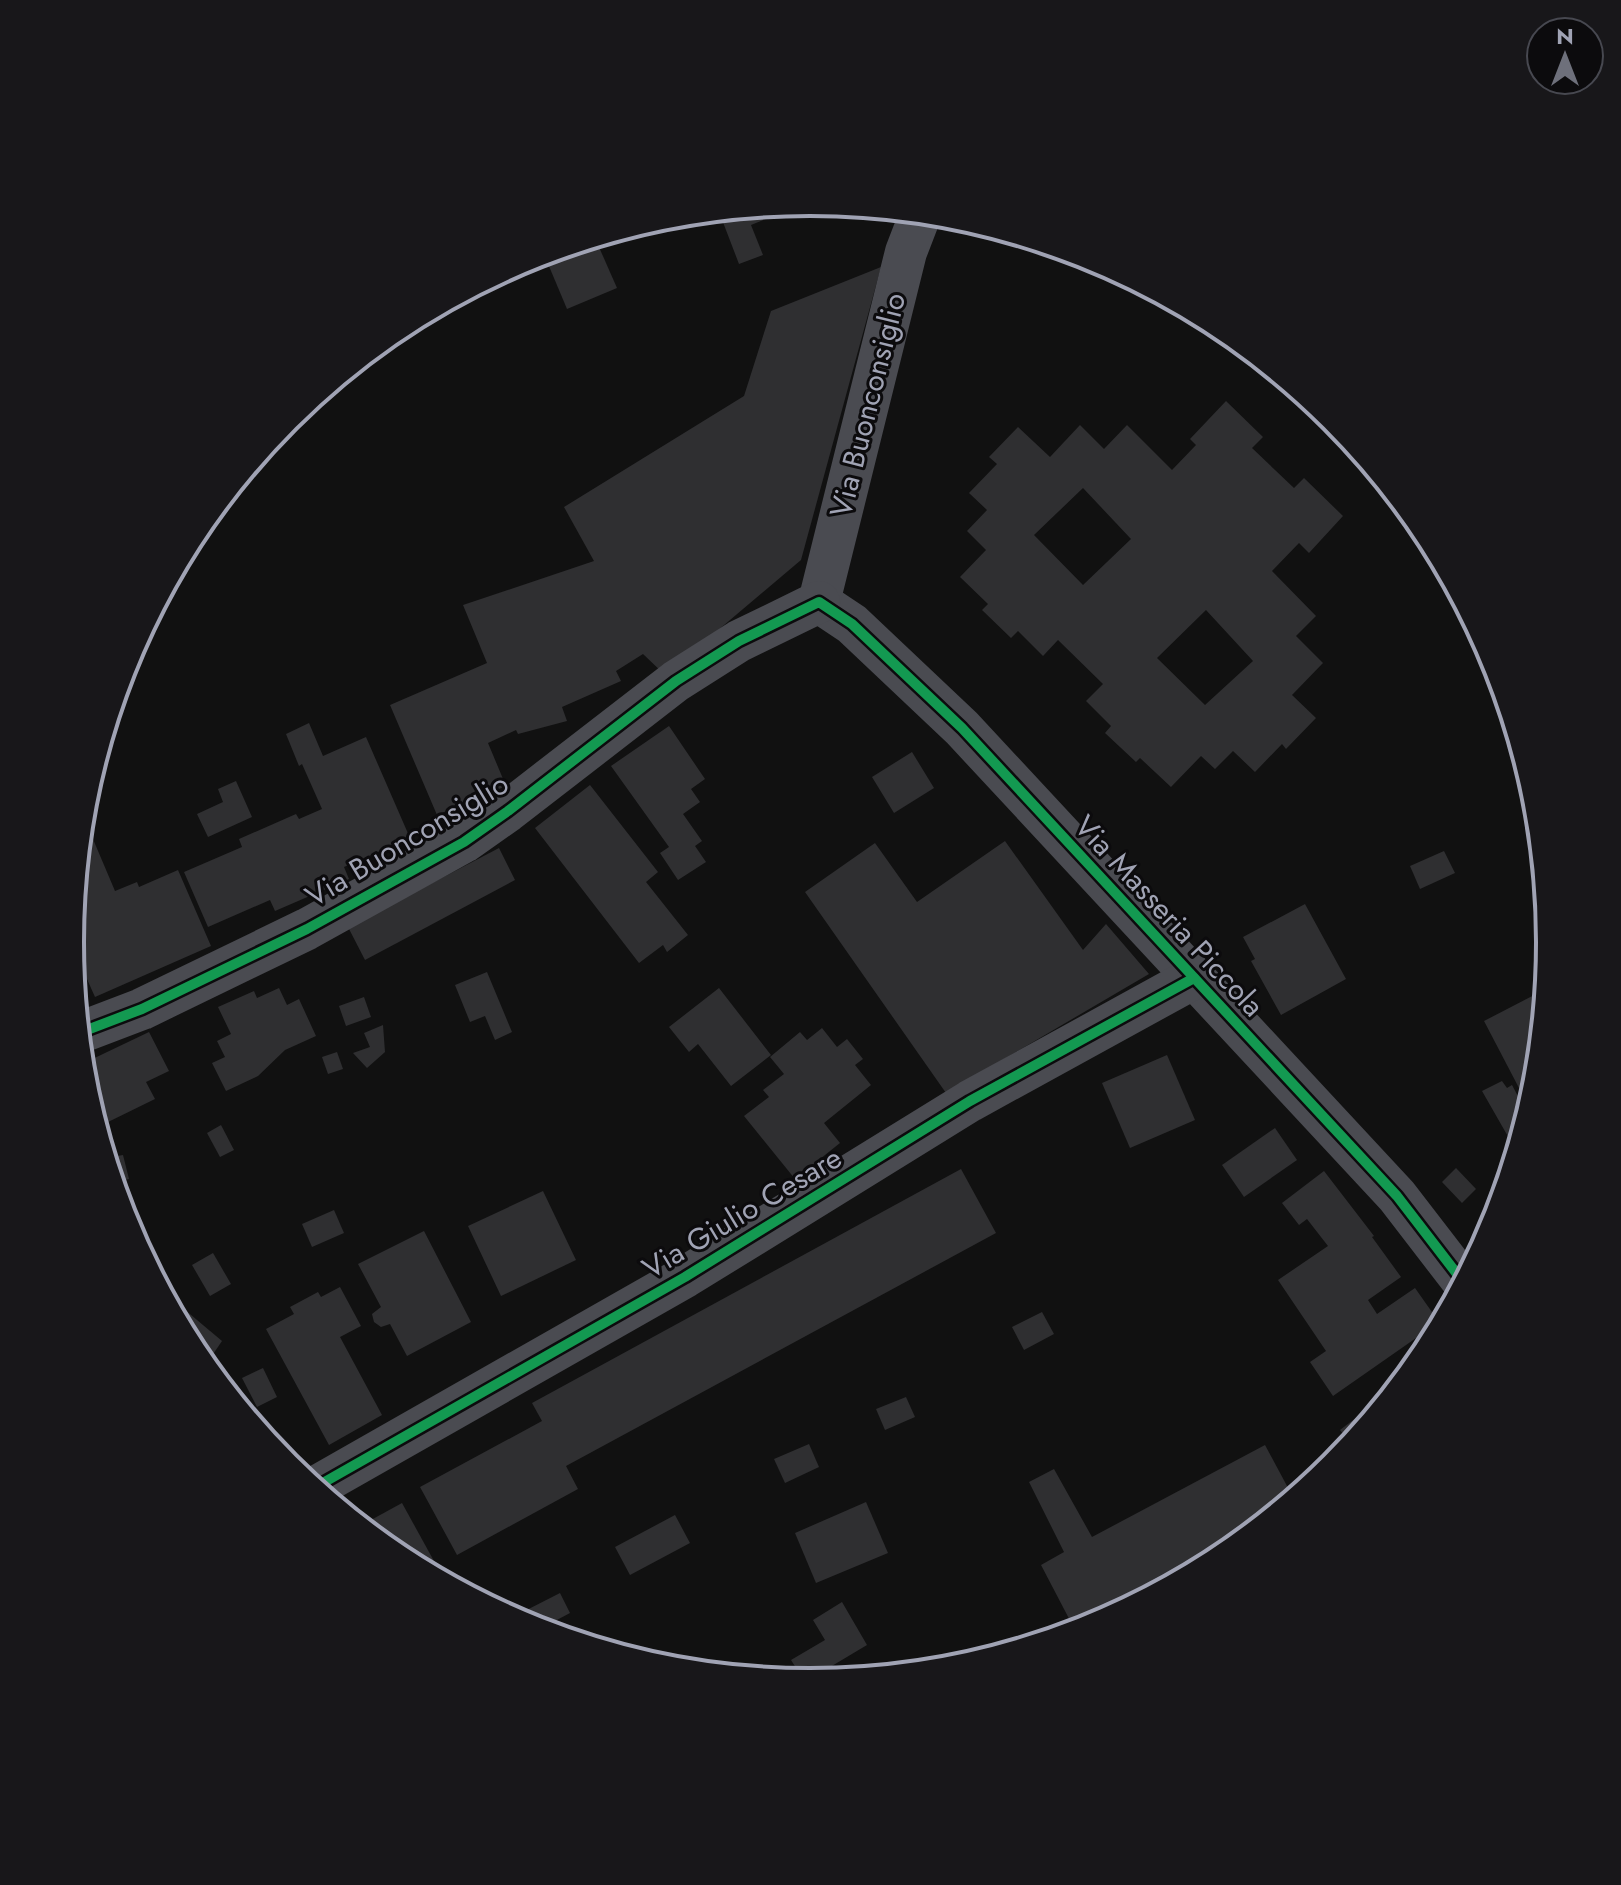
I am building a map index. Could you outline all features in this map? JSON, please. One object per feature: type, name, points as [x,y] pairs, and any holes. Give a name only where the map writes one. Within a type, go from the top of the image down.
[{"type":"street","name":"Via Buonconsiglio","points":[[89,1029],[142,1009],[307,929],[464,842],[676,681],[739,641],[819,602],[906,252],[917,224]]},
{"type":"street","name":"Via Masseria Piccola","points":[[819,602],[852,624],[962,728],[1397,1196],[1457,1274]]},
{"type":"street","name":"Via Giulio Cesare","points":[[324,1482],[685,1277],[970,1101],[1194,978]]},
{"type":"building","points":[[769,218],[751,225],[763,255],[739,264],[723,221]]},
{"type":"building","points":[[599,248],[617,288],[567,309],[549,265]]},
{"type":"building","points":[[881,267],[801,560],[665,675],[643,654],[616,671],[621,681],[562,707],[567,721],[518,734],[516,730],[488,743],[506,786],[437,815],[390,705],[487,663],[463,605],[594,561],[564,507],[744,396],[771,311]]},
{"type":"building","points":[[1226,401],[1263,437],[1252,448],[1294,488],[1304,478],[1343,516],[1309,553],[1299,543],[1272,571],[1316,616],[1296,636],[1323,663],[1292,695],[1316,718],[1286,749],[1282,744],[1255,772],[1233,751],[1215,769],[1201,756],[1171,787],[1140,758],[1136,762],[1105,733],[1111,726],[1086,701],[1103,684],[1058,640],[1043,656],[1018,631],[1011,638],[982,610],[988,604],[960,577],[986,550],[967,531],[987,510],[969,493],[997,464],[989,457],[1018,427],[1050,457],[1080,425],[1104,449],[1127,425],[1172,470],[1196,445],[1190,439]],"holes":[[[1083,488],[1131,539],[1083,585],[1034,535]],[[1206,610],[1253,661],[1205,705],[1157,658]]]},
{"type":"building","points":[[309,723],[323,756],[366,737],[410,838],[344,867],[349,879],[275,911],[270,900],[208,927],[184,872],[242,847],[239,839],[296,814],[299,819],[322,809],[286,734]]},
{"type":"building","points":[[669,726],[705,779],[691,789],[700,802],[683,814],[702,841],[695,846],[706,862],[678,880],[660,853],[669,847],[611,766]]},
{"type":"building","points":[[912,752],[934,788],[894,813],[872,777]]},
{"type":"building","points":[[236,781],[252,817],[208,837],[197,814],[223,802],[218,789]]},
{"type":"building","points":[[590,785],[658,872],[646,882],[688,935],[667,952],[663,945],[639,963],[535,828]]},
{"type":"building","points":[[92,837],[115,891],[137,882],[139,887],[178,870],[211,946],[95,997],[85,975],[84,942]]},
{"type":"building","points":[[1005,841],[1083,950],[1106,924],[1149,974],[946,1093],[805,892],[875,843],[917,902]]},
{"type":"building","points":[[499,848],[515,880],[365,960],[348,927]]},
{"type":"building","points":[[1444,851],[1455,873],[1420,889],[1410,866]]},
{"type":"building","points":[[1305,904],[1346,979],[1281,1015],[1251,961],[1255,959],[1243,937]]},
{"type":"building","points":[[487,972],[512,1032],[495,1040],[485,1016],[470,1022],[455,985]]},
{"type":"building","points":[[279,988],[287,1005],[299,999],[316,1036],[285,1050],[258,1076],[226,1091],[212,1063],[225,1057],[217,1041],[231,1034],[218,1007],[254,991],[257,998]]},
{"type":"building","points":[[719,988],[771,1055],[731,1086],[698,1044],[689,1052],[669,1027]]},
{"type":"building","points":[[1535,995],[1523,1086],[1519,1088],[1484,1021]]},
{"type":"building","points":[[364,997],[371,1017],[346,1026],[339,1006]]},
{"type":"building","points":[[383,1025],[385,1052],[367,1068],[353,1053],[370,1047],[364,1033]]},
{"type":"building","points":[[822,1028],[837,1047],[847,1039],[863,1059],[855,1065],[871,1085],[824,1123],[840,1143],[795,1179],[744,1116],[769,1097],[763,1090],[784,1074],[770,1057],[800,1032],[807,1040]]},
{"type":"building","points":[[149,1032],[169,1071],[146,1082],[155,1099],[107,1123],[94,1058]]},
{"type":"building","points":[[337,1052],[343,1069],[328,1074],[322,1057]]},
{"type":"building","points":[[1167,1055],[1195,1120],[1130,1148],[1102,1083]]},
{"type":"building","points":[[1502,1081],[1507,1088],[1512,1085],[1519,1099],[1509,1139],[1482,1091]]},
{"type":"building","points":[[221,1125],[234,1150],[220,1157],[207,1133]]},
{"type":"building","points":[[1275,1128],[1297,1160],[1244,1197],[1222,1165]]},
{"type":"building","points":[[123,1155],[129,1179],[124,1180],[117,1156]]},
{"type":"building","points":[[1456,1168],[1476,1189],[1462,1203],[1442,1182]]},
{"type":"building","points":[[961,1169],[996,1233],[566,1466],[578,1489],[457,1555],[420,1487],[542,1421],[532,1403]]},
{"type":"building","points":[[1324,1171],[1401,1277],[1368,1300],[1377,1314],[1415,1288],[1434,1315],[1423,1333],[1333,1396],[1310,1362],[1326,1351],[1278,1280],[1328,1246],[1307,1219],[1299,1225],[1282,1203]]},
{"type":"building","points":[[543,1191],[576,1260],[501,1296],[468,1226]]},
{"type":"building","points":[[334,1210],[344,1233],[312,1247],[302,1224]]},
{"type":"building","points":[[424,1231],[471,1322],[407,1356],[390,1324],[381,1327],[374,1322],[372,1314],[381,1307],[358,1264]]},
{"type":"building","points":[[213,1253],[231,1284],[210,1296],[192,1265]]},
{"type":"building","points":[[340,1287],[361,1326],[340,1337],[382,1415],[329,1445],[266,1329],[294,1314],[290,1307],[318,1292],[321,1297]]},
{"type":"building","points":[[182,1307],[222,1341],[212,1355]]},
{"type":"building","points":[[1042,1312],[1054,1334],[1024,1350],[1012,1327]]},
{"type":"building","points":[[263,1368],[277,1397],[257,1407],[242,1378]]},
{"type":"building","points":[[906,1397],[915,1417],[885,1430],[876,1409]]},
{"type":"building","points":[[1367,1409],[1344,1435],[1340,1430]]},
{"type":"building","points":[[809,1444],[819,1467],[785,1483],[774,1459]]},
{"type":"building","points":[[1265,1445],[1289,1490],[1214,1547],[1174,1572],[1070,1621],[1041,1565],[1064,1552],[1029,1482],[1054,1469],[1092,1537]]},
{"type":"building","points":[[866,1502],[888,1553],[816,1583],[795,1533]]},
{"type":"building","points":[[402,1503],[436,1565],[407,1547],[370,1520]]},
{"type":"building","points":[[675,1515],[690,1543],[630,1575],[615,1547]]},
{"type":"building","points":[[560,1593],[570,1613],[554,1622],[525,1611]]},
{"type":"building","points":[[842,1602],[867,1645],[828,1668],[796,1668],[791,1660],[825,1640],[813,1620]]},
{"type":"cycle path","points":[[89,1029],[142,1009],[307,929],[464,842],[676,681],[739,641],[819,602],[852,624],[962,728],[1397,1196],[1457,1274]]},
{"type":"cycle path","points":[[324,1482],[685,1277],[970,1101],[1194,978]]}]
